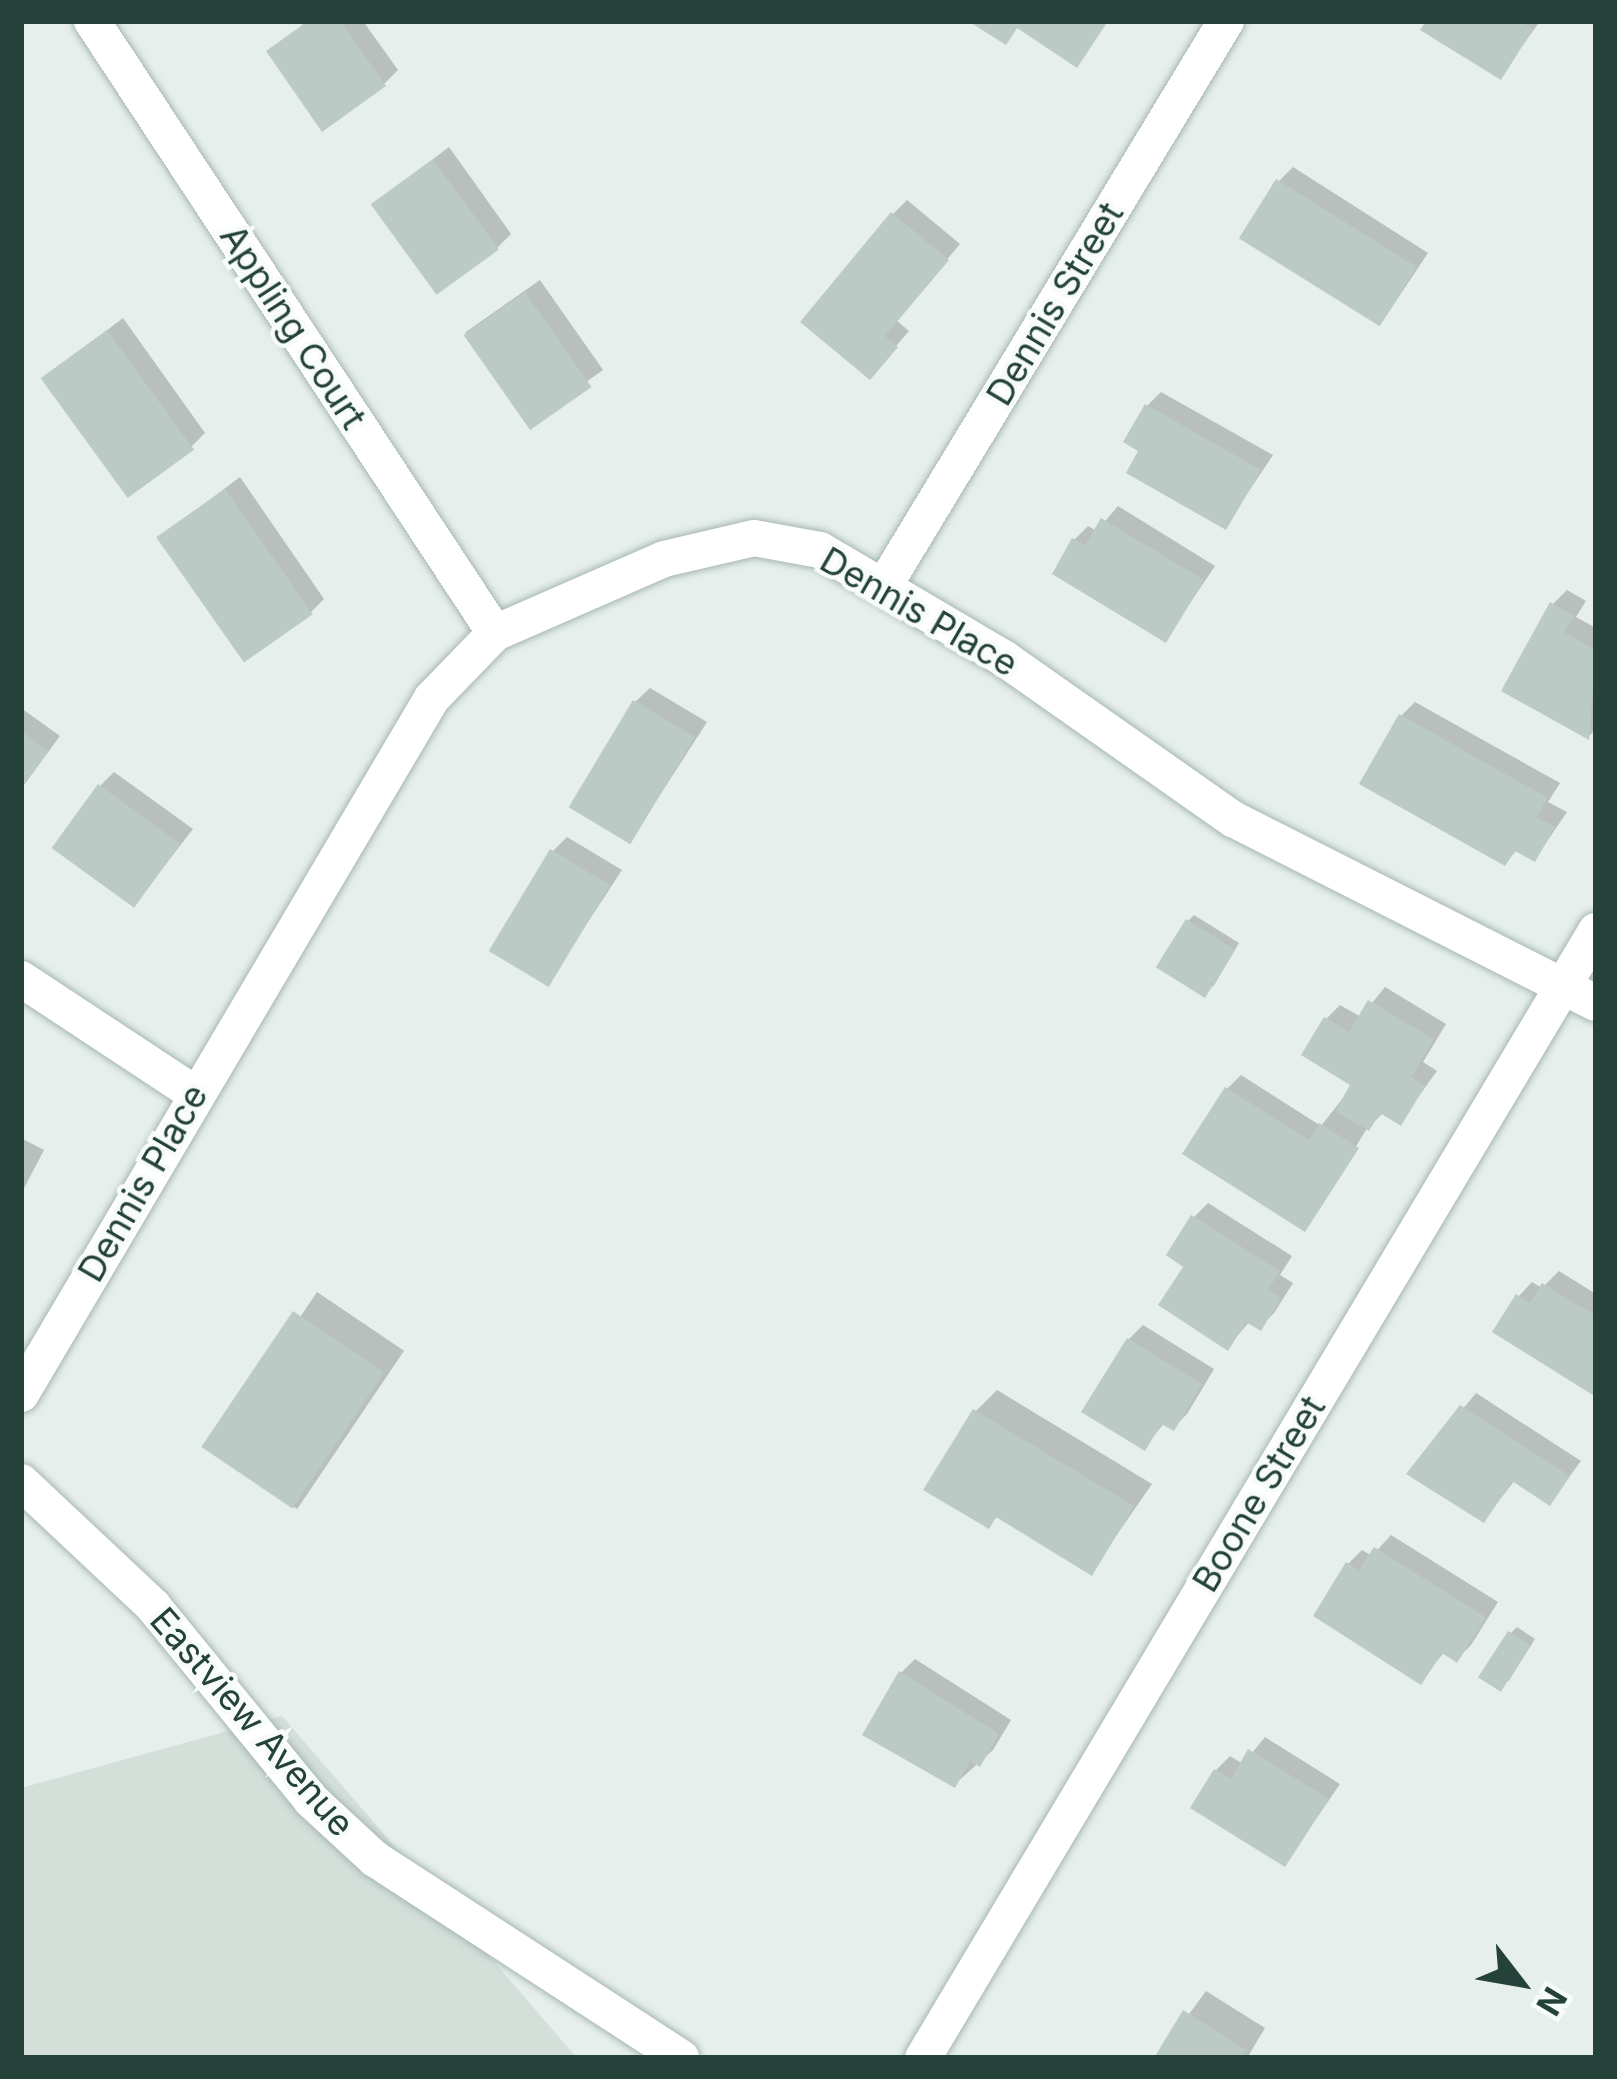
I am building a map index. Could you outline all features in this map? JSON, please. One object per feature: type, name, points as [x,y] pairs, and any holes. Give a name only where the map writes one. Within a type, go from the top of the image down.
[{"type":"street","name":"Appling Court","points":[[92,21],[495,633]]},
{"type":"street","name":"Dennis Street","points":[[884,586],[1226,21]]},
{"type":"street","name":"Dennis Place","points":[[21,1394],[432,698],[495,633],[664,559],[754,538],[820,550],[1005,659],[1233,819],[1393,906],[1565,981],[1596,1003]]},
{"type":"street","name":"Boone Street","points":[[923,2058],[1596,932]]},
{"type":"street","points":[[21,979],[194,1094]]},
{"type":"street","name":"Eastview Avenue","points":[[21,1482],[153,1606],[311,1800],[375,1859],[681,2058]]},
{"type":"shaded area","points":[[282,1716],[577,2058],[21,2058],[21,1788]]},
{"type":"building","points":[[308,21],[340,21],[386,86],[322,132],[266,51]]},
{"type":"building","points":[[968,21],[1108,21],[1077,68],[1017,28],[1006,45]]},
{"type":"building","points":[[1426,21],[1520,21],[1533,29],[1501,80],[1420,30]]},
{"type":"building","points":[[433,159],[499,250],[437,295],[371,204]]},
{"type":"building","points":[[1276,179],[1417,267],[1380,326],[1239,238]]},
{"type":"building","points":[[891,212],[949,260],[885,336],[898,347],[870,380],[800,322]]},
{"type":"building","points":[[525,292],[592,387],[530,430],[464,335]]},
{"type":"building","points":[[107,330],[194,450],[128,498],[41,378]]},
{"type":"building","points":[[1145,404],[1261,470],[1226,530],[1126,473],[1138,451],[1123,442]]},
{"type":"building","points":[[225,489],[313,614],[244,663],[156,537]]},
{"type":"building","points":[[1101,518],[1204,580],[1166,643],[1052,574],[1072,538],[1085,545]]},
{"type":"building","points":[[1550,602],[1574,616],[1564,632],[1596,650],[1589,740],[1501,691]]},
{"type":"building","points":[[633,700],[695,737],[630,844],[569,807]]},
{"type":"building","points":[[1399,714],[1548,798],[1536,817],[1555,827],[1535,862],[1515,851],[1505,866],[1359,784]]},
{"type":"building","points":[[21,731],[48,751],[21,788]]},
{"type":"building","points":[[98,784],[181,844],[134,908],[52,848]]},
{"type":"building","points":[[550,849],[610,885],[549,987],[489,951]]},
{"type":"building","points":[[1186,919],[1235,950],[1205,998],[1156,967]]},
{"type":"building","points":[[1368,1000],[1434,1039],[1411,1077],[1425,1086],[1401,1126],[1380,1113],[1369,1131],[1335,1111],[1350,1085],[1301,1055],[1324,1017],[1349,1032]]},
{"type":"building","points":[[1225,1087],[1309,1140],[1319,1123],[1359,1148],[1305,1232],[1182,1154]]},
{"type":"building","points":[[1191,1215],[1280,1271],[1268,1290],[1281,1298],[1261,1331],[1246,1322],[1228,1351],[1158,1305],[1183,1267],[1166,1255]]},
{"type":"building","points":[[1542,1283],[1596,1316],[1596,1397],[1492,1332],[1516,1294],[1530,1303]]},
{"type":"building","points":[[293,1311],[384,1373],[292,1508],[201,1447]]},
{"type":"building","points":[[1127,1338],[1202,1384],[1174,1431],[1161,1424],[1145,1451],[1081,1412]]},
{"type":"building","points":[[1460,1405],[1570,1476],[1550,1506],[1512,1481],[1484,1523],[1406,1474]]},
{"type":"building","points":[[973,1409],[1134,1506],[1092,1576],[996,1517],[989,1529],[923,1490]]},
{"type":"building","points":[[1374,1547],[1486,1617],[1457,1663],[1442,1653],[1421,1685],[1313,1616],[1346,1562],[1359,1570]]},
{"type":"building","points":[[1508,1631],[1531,1646],[1501,1692],[1478,1677]]},
{"type":"building","points":[[899,1671],[999,1734],[980,1767],[970,1761],[955,1788],[862,1735]]},
{"type":"building","points":[[1248,1749],[1329,1799],[1285,1867],[1190,1808],[1214,1769],[1231,1779]]},
{"type":"building","points":[[1183,2010],[1246,2050],[1241,2058],[1154,2058]]}]
